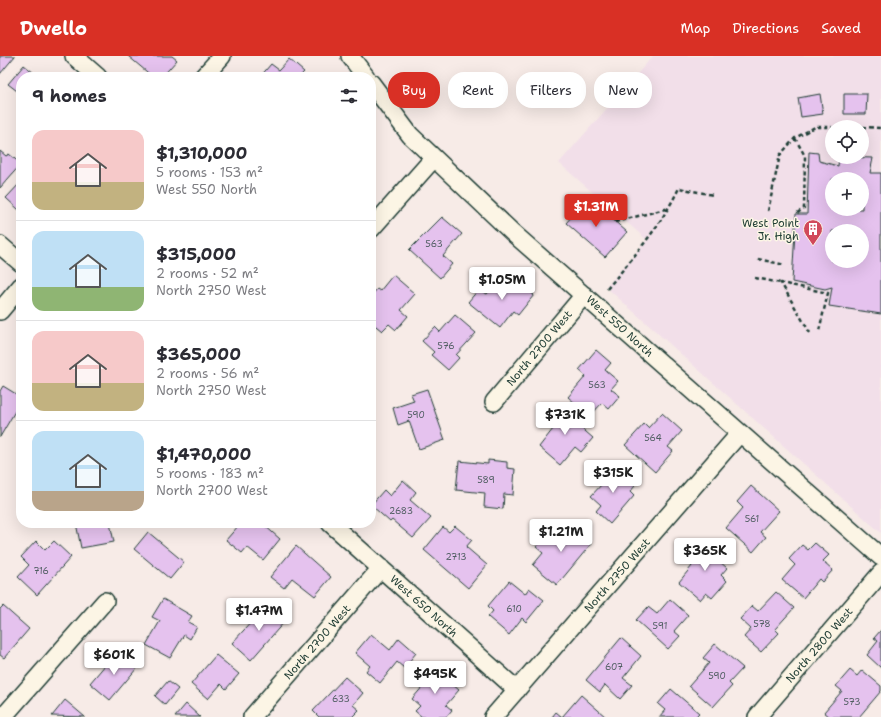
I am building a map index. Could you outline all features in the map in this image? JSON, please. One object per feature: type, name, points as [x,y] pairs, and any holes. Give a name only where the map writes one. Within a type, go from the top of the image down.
[{"type":"street","points":[[74,56],[92,72]]},
{"type":"street","points":[[208,72],[222,56]]},
{"type":"street","points":[[350,56],[362,72]]},
{"type":"street","name":"West 550 North","points":[[376,90],[410,135],[433,159],[513,233],[881,557]]},
{"type":"street","points":[[376,223],[433,159]]},
{"type":"street","points":[[0,245],[16,259]]},
{"type":"street","points":[[0,311],[16,292]]},
{"type":"street","name":"North 2700 West","points":[[494,402],[584,295]]},
{"type":"street","name":"North 2750 West","points":[[494,717],[740,434]]},
{"type":"street","name":"West 650 North","points":[[336,528],[517,690]]},
{"type":"street","name":"North 2700 West","points":[[252,717],[381,568]]},
{"type":"street","name":"North 2800 West","points":[[757,717],[881,573]]},
{"type":"street","points":[[3,717],[105,601]]},
{"type":"path","points":[[768,211],[780,155],[795,138],[815,127],[825,127]]},
{"type":"path","points":[[869,127],[881,128]]},
{"type":"path","points":[[795,138],[805,156],[804,208],[796,214]]},
{"type":"path","points":[[607,289],[650,237],[670,208],[679,188],[713,195]]},
{"type":"path","points":[[615,222],[670,208]]},
{"type":"path","points":[[758,259],[785,265]]},
{"type":"path","points":[[755,278],[828,293],[819,331]]},
{"type":"path","points":[[781,283],[810,333]]},
{"type":"shaded area","points":[[653,56],[881,56],[881,533],[606,287],[647,240],[559,163],[607,108],[652,108],[652,72],[639,72]]},
{"type":"building","points":[[0,56],[15,56],[0,74]]},
{"type":"building","points":[[128,56],[172,56],[177,60],[166,72],[147,72]]},
{"type":"building","points":[[289,59],[304,72],[264,72],[271,64],[279,70]]},
{"type":"building","points":[[24,65],[33,72],[18,72]]},
{"type":"building","points":[[16,74],[16,90],[8,84]]},
{"type":"building","points":[[820,94],[823,114],[801,117],[798,98]]},
{"type":"building","points":[[844,94],[867,94],[866,114],[844,114]]},
{"type":"building","points":[[0,151],[6,156],[9,154],[16,160],[16,170],[0,188]]},
{"type":"building","name":"West Point Jr. High","points":[[809,152],[818,153],[819,161],[825,163],[825,164],[838,166],[838,164],[869,164],[869,158],[873,158],[870,173],[881,173],[881,314],[829,306],[832,287],[825,289],[792,282],[796,214],[807,214]]},
{"type":"building","points":[[16,187],[16,207],[6,198]]},
{"type":"building","points":[[588,198],[627,232],[605,257],[566,223]]},
{"type":"building","points":[[442,217],[462,234],[443,256],[452,264],[440,278],[409,250]]},
{"type":"building","points":[[393,275],[415,294],[401,310],[408,316],[396,330],[389,324],[382,331],[376,326],[376,290],[377,289],[380,291]]},
{"type":"building","points":[[501,277],[508,283],[513,278],[534,295],[518,315],[513,311],[500,328],[468,302],[479,289],[487,294]]},
{"type":"building","points":[[455,315],[476,333],[456,355],[459,358],[448,370],[431,355],[434,352],[422,341],[435,327],[440,332]]},
{"type":"building","points":[[596,350],[611,363],[605,370],[618,381],[611,389],[620,396],[609,409],[602,403],[590,416],[568,397],[586,376],[579,370]]},
{"type":"building","points":[[3,386],[16,394],[16,410],[0,437],[0,391]]},
{"type":"building","points":[[427,389],[445,440],[419,449],[409,421],[398,425],[393,408],[414,401],[411,394]]},
{"type":"building","points":[[563,405],[581,420],[578,425],[593,438],[581,452],[575,447],[560,465],[539,447],[553,429],[547,424]]},
{"type":"building","points":[[662,413],[682,431],[668,447],[673,451],[655,472],[625,445],[644,424],[648,428]]},
{"type":"building","points":[[488,460],[507,462],[507,468],[515,469],[513,495],[504,494],[503,509],[484,507],[485,493],[456,490],[459,461],[488,464]]},
{"type":"building","points":[[610,464],[635,486],[630,492],[634,496],[610,524],[596,511],[601,505],[591,496],[602,484],[597,479]]},
{"type":"building","points":[[403,480],[416,492],[410,500],[431,518],[413,538],[392,520],[390,522],[376,509],[376,499],[384,490],[390,496]]},
{"type":"building","points":[[751,486],[779,511],[760,532],[766,537],[753,552],[726,528],[743,508],[737,502]]},
{"type":"building","points":[[569,524],[591,544],[557,585],[533,565],[543,553],[536,547],[550,532],[557,538]]},
{"type":"building","points":[[455,526],[472,540],[466,547],[487,565],[468,588],[424,550],[443,527],[449,532]]},
{"type":"building","points":[[77,528],[111,528],[114,542],[81,548]]},
{"type":"building","points":[[236,528],[267,528],[280,539],[263,560],[247,547],[242,553],[226,540]]},
{"type":"building","points":[[148,532],[184,562],[170,579],[134,549]]},
{"type":"building","points":[[707,540],[723,554],[718,560],[727,568],[721,575],[727,581],[712,598],[706,593],[700,600],[679,582],[692,566],[688,562]]},
{"type":"building","points":[[36,541],[45,550],[54,541],[71,557],[37,595],[18,577],[29,565],[21,557]]},
{"type":"building","points":[[815,543],[829,555],[823,561],[833,570],[822,582],[819,579],[803,598],[782,580],[795,565],[789,559],[802,545],[808,550]]},
{"type":"building","points":[[296,546],[331,577],[315,596],[292,578],[284,588],[270,577]]},
{"type":"building","points":[[509,581],[525,594],[529,588],[544,600],[526,622],[522,618],[509,635],[488,617],[493,611],[488,606]]},
{"type":"building","points":[[776,592],[794,608],[775,629],[779,633],[761,652],[744,637],[751,629],[740,619],[752,606],[758,611]]},
{"type":"building","points":[[163,599],[192,616],[188,622],[197,627],[190,639],[184,635],[170,658],[146,645],[160,621],[152,617]]},
{"type":"building","points":[[670,599],[688,615],[674,631],[680,636],[668,649],[636,620],[648,607],[657,614]]},
{"type":"building","points":[[267,605],[285,621],[251,660],[232,643]]},
{"type":"building","points":[[3,606],[29,629],[4,658],[0,655],[0,609]]},
{"type":"building","points":[[881,630],[881,668],[867,655],[878,641],[874,638]]},
{"type":"building","points":[[371,634],[390,650],[399,638],[416,653],[404,668],[397,662],[380,683],[366,671],[370,666],[355,653]]},
{"type":"building","points":[[621,638],[641,656],[623,678],[632,685],[620,699],[605,685],[600,692],[586,680]]},
{"type":"building","points":[[715,644],[743,668],[729,683],[732,686],[713,707],[689,686],[709,663],[703,658]]},
{"type":"building","points":[[117,651],[137,668],[110,700],[90,683]]},
{"type":"building","points":[[216,655],[239,674],[226,689],[221,684],[208,699],[191,684]]},
{"type":"building","points":[[431,666],[459,690],[446,705],[452,710],[446,717],[422,717],[415,711],[420,706],[412,699],[425,684],[420,679]]},
{"type":"building","points":[[850,670],[857,676],[862,670],[881,686],[881,691],[859,717],[830,717],[824,712],[842,691],[836,686]]},
{"type":"building","points":[[345,677],[363,693],[353,705],[359,710],[352,717],[319,717],[313,711]]},
{"type":"building","points":[[168,681],[178,689],[165,705],[155,696]]},
{"type":"building","points":[[671,689],[699,713],[695,717],[659,717],[665,710],[658,704]]},
{"type":"building","points":[[581,695],[606,717],[562,717]]},
{"type":"building","points":[[65,700],[85,717],[52,716]]},
{"type":"building","points":[[186,704],[200,717],[175,717]]},
{"type":"building","points":[[556,712],[562,717],[552,717]]},
{"type":"place","name":"West Point Jr. High","points":[[813,246]]}]
